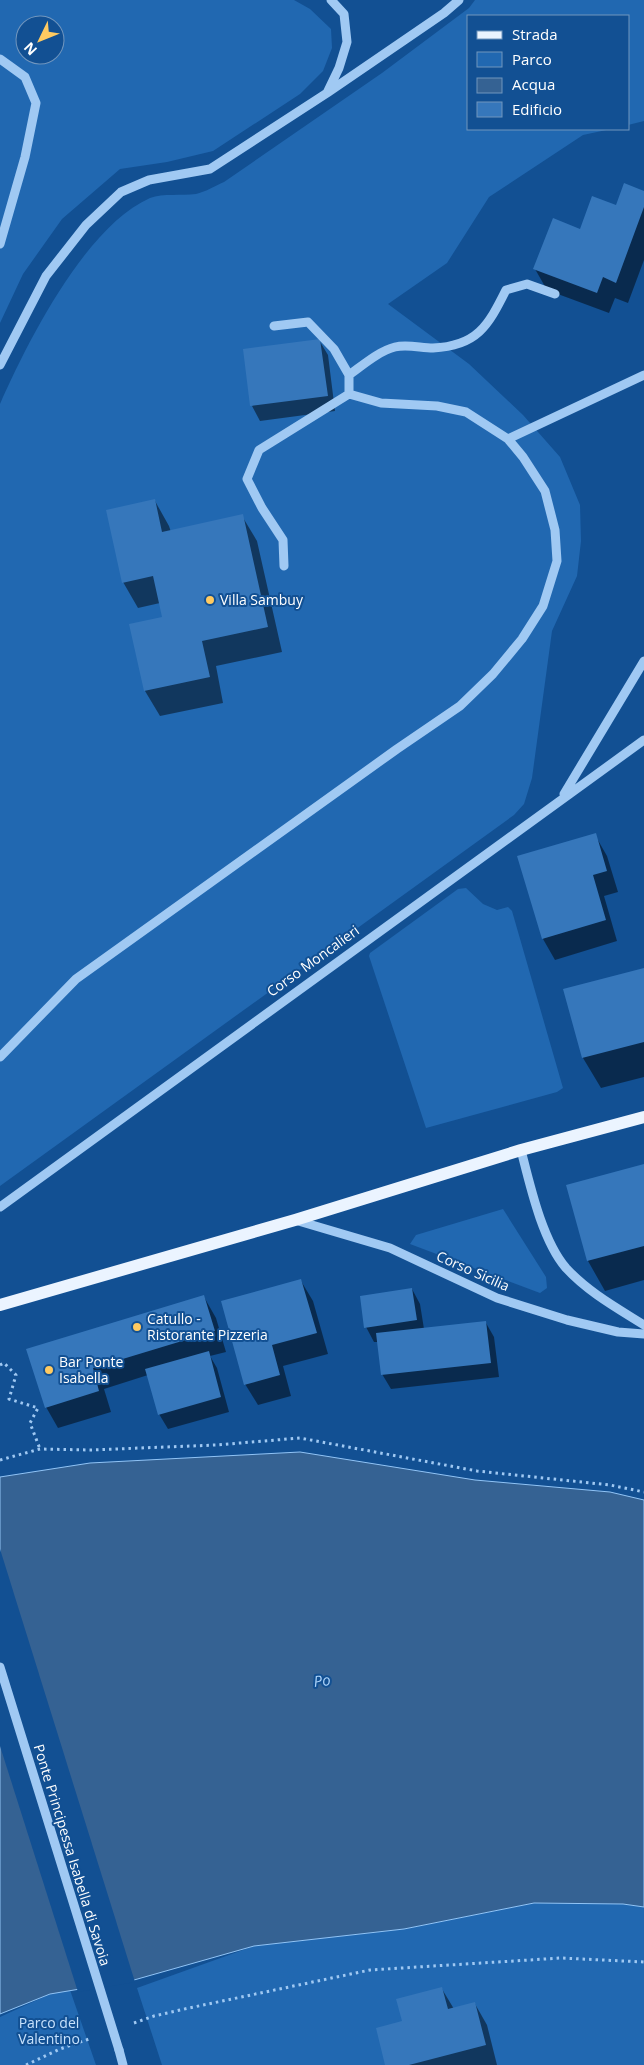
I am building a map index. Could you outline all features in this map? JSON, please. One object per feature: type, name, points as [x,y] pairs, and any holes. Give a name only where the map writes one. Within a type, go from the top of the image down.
[{"type":"main road","points":[[0,1304],[295,1220],[520,1150],[644,1116]]},
{"type":"street","points":[[327,93],[339,68],[346,42],[344,14],[331,0]]},
{"type":"street","points":[[0,365],[46,276],[86,225],[121,192],[149,180],[210,169],[327,93],[444,13],[459,0]]},
{"type":"street","points":[[0,59],[24,77],[36,103],[25,156],[0,244]]},
{"type":"street","points":[[349,374],[379,354],[396,346],[434,348],[463,342],[481,333],[494,315],[506,290],[527,284],[555,294]]},
{"type":"street","points":[[274,326],[308,322],[334,350],[349,374],[349,394]]},
{"type":"street","points":[[508,439],[644,375]]},
{"type":"street","points":[[0,1057],[76,979],[460,706],[493,674],[511,653],[543,606],[557,561],[555,530],[545,491],[523,457],[508,439],[466,412],[437,406],[381,403],[349,394],[259,450],[247,479],[262,508],[283,540],[284,566]]},
{"type":"street","points":[[562,798],[644,662]]},
{"type":"street","name":"Corso Moncalieri","points":[[0,1207],[644,740]]},
{"type":"street","points":[[520,1150],[531,1190],[552,1245],[566,1267],[594,1293],[644,1325]]},
{"type":"street","name":"Corso Sicilia","points":[[295,1220],[390,1248],[497,1298],[566,1320],[618,1332],[644,1334]]},
{"type":"street","name":"Ponte Principessa Isabella di Savoia","points":[[0,1667],[123,2065]]},
{"type":"path","points":[[0,1365],[4,1363],[16,1375],[9,1399],[38,1408],[30,1423],[40,1449]]},
{"type":"path","points":[[0,1460],[40,1449],[90,1450],[216,1445],[300,1438],[477,1471],[610,1485],[644,1492]]},
{"type":"path","points":[[128,2025],[171,2012],[370,1970],[561,1958],[644,1962]]},
{"type":"path","points":[[26,2065],[94,2037]]},
{"type":"green space","points":[[0,0],[294,0],[310,9],[331,29],[332,48],[323,71],[300,94],[213,151],[167,162],[120,169],[62,219],[23,274],[0,323]]},
{"type":"green space","points":[[475,0],[644,0],[644,121],[629,125],[629,15],[467,15],[467,130],[606,130],[583,135],[489,197],[447,263],[388,304],[469,364],[523,415],[560,457],[580,505],[581,541],[577,576],[552,631],[532,778],[524,804],[514,815],[0,1186],[0,404],[26,349],[61,288],[81,259],[103,234],[126,213],[150,198],[196,194],[224,182],[382,73],[469,8]]},
{"type":"green space","points":[[466,888],[483,904],[497,910],[508,907],[512,911],[563,1088],[557,1092],[426,1128],[369,956],[370,953],[458,889]]},
{"type":"green space","points":[[503,1209],[546,1277],[547,1288],[540,1293],[410,1244],[416,1235]]},
{"type":"green space","points":[[534,1903],[623,1904],[644,1907],[644,2065],[162,2065],[137,1988],[254,1946],[404,1929]]},
{"type":"green space","name":"Parco del Valentino","points":[[70,1990],[96,2065],[0,2065],[0,2017],[50,1994]]},
{"type":"water","name":"Po","points":[[300,1452],[475,1480],[610,1492],[644,1500],[644,1907],[623,1904],[534,1903],[404,1929],[254,1946],[134,1980],[50,1994],[0,2014],[0,1477],[90,1463]]},
{"type":"pier","points":[[0,1549],[135,1982],[78,1992],[0,1746]]},
{"type":"building","points":[[624,183],[644,191],[644,207],[616,283],[603,277],[597,293],[533,269],[553,218],[580,229],[592,196],[616,205]]},
{"type":"building","points":[[320,339],[328,396],[250,406],[243,349]]},
{"type":"building","name":"Villa Sambuy","points":[[155,499],[162,532],[243,514],[268,627],[202,641],[210,677],[144,691],[129,624],[162,617],[153,576],[122,583],[106,510]]},
{"type":"building","points":[[596,833],[607,871],[593,875],[606,920],[542,939],[517,856]]},
{"type":"building","points":[[644,968],[644,1042],[582,1058],[563,989]]},
{"type":"building","points":[[644,1164],[644,1246],[587,1261],[566,1185]]},
{"type":"building","points":[[301,1279],[317,1333],[272,1345],[280,1375],[244,1385],[221,1301]]},
{"type":"building","points":[[412,1288],[417,1320],[364,1328],[360,1296]]},
{"type":"building","points":[[204,1295],[215,1331],[93,1368],[99,1391],[45,1408],[26,1349]]},
{"type":"building","points":[[486,1321],[491,1363],[381,1375],[376,1333]]},
{"type":"building","points":[[209,1351],[221,1397],[158,1415],[145,1369]]},
{"type":"building","points":[[442,1987],[448,2009],[475,2002],[486,2045],[409,2065],[385,2065],[376,2028],[402,2021],[396,1999]]},
{"type":"place","name":"Villa Sambuy","points":[[210,600]]},
{"type":"place","name":"Catullo - Ristorante Pizzeria","points":[[137,1327]]},
{"type":"place","name":"Bar Ponte Isabella","points":[[49,1370]]}]
